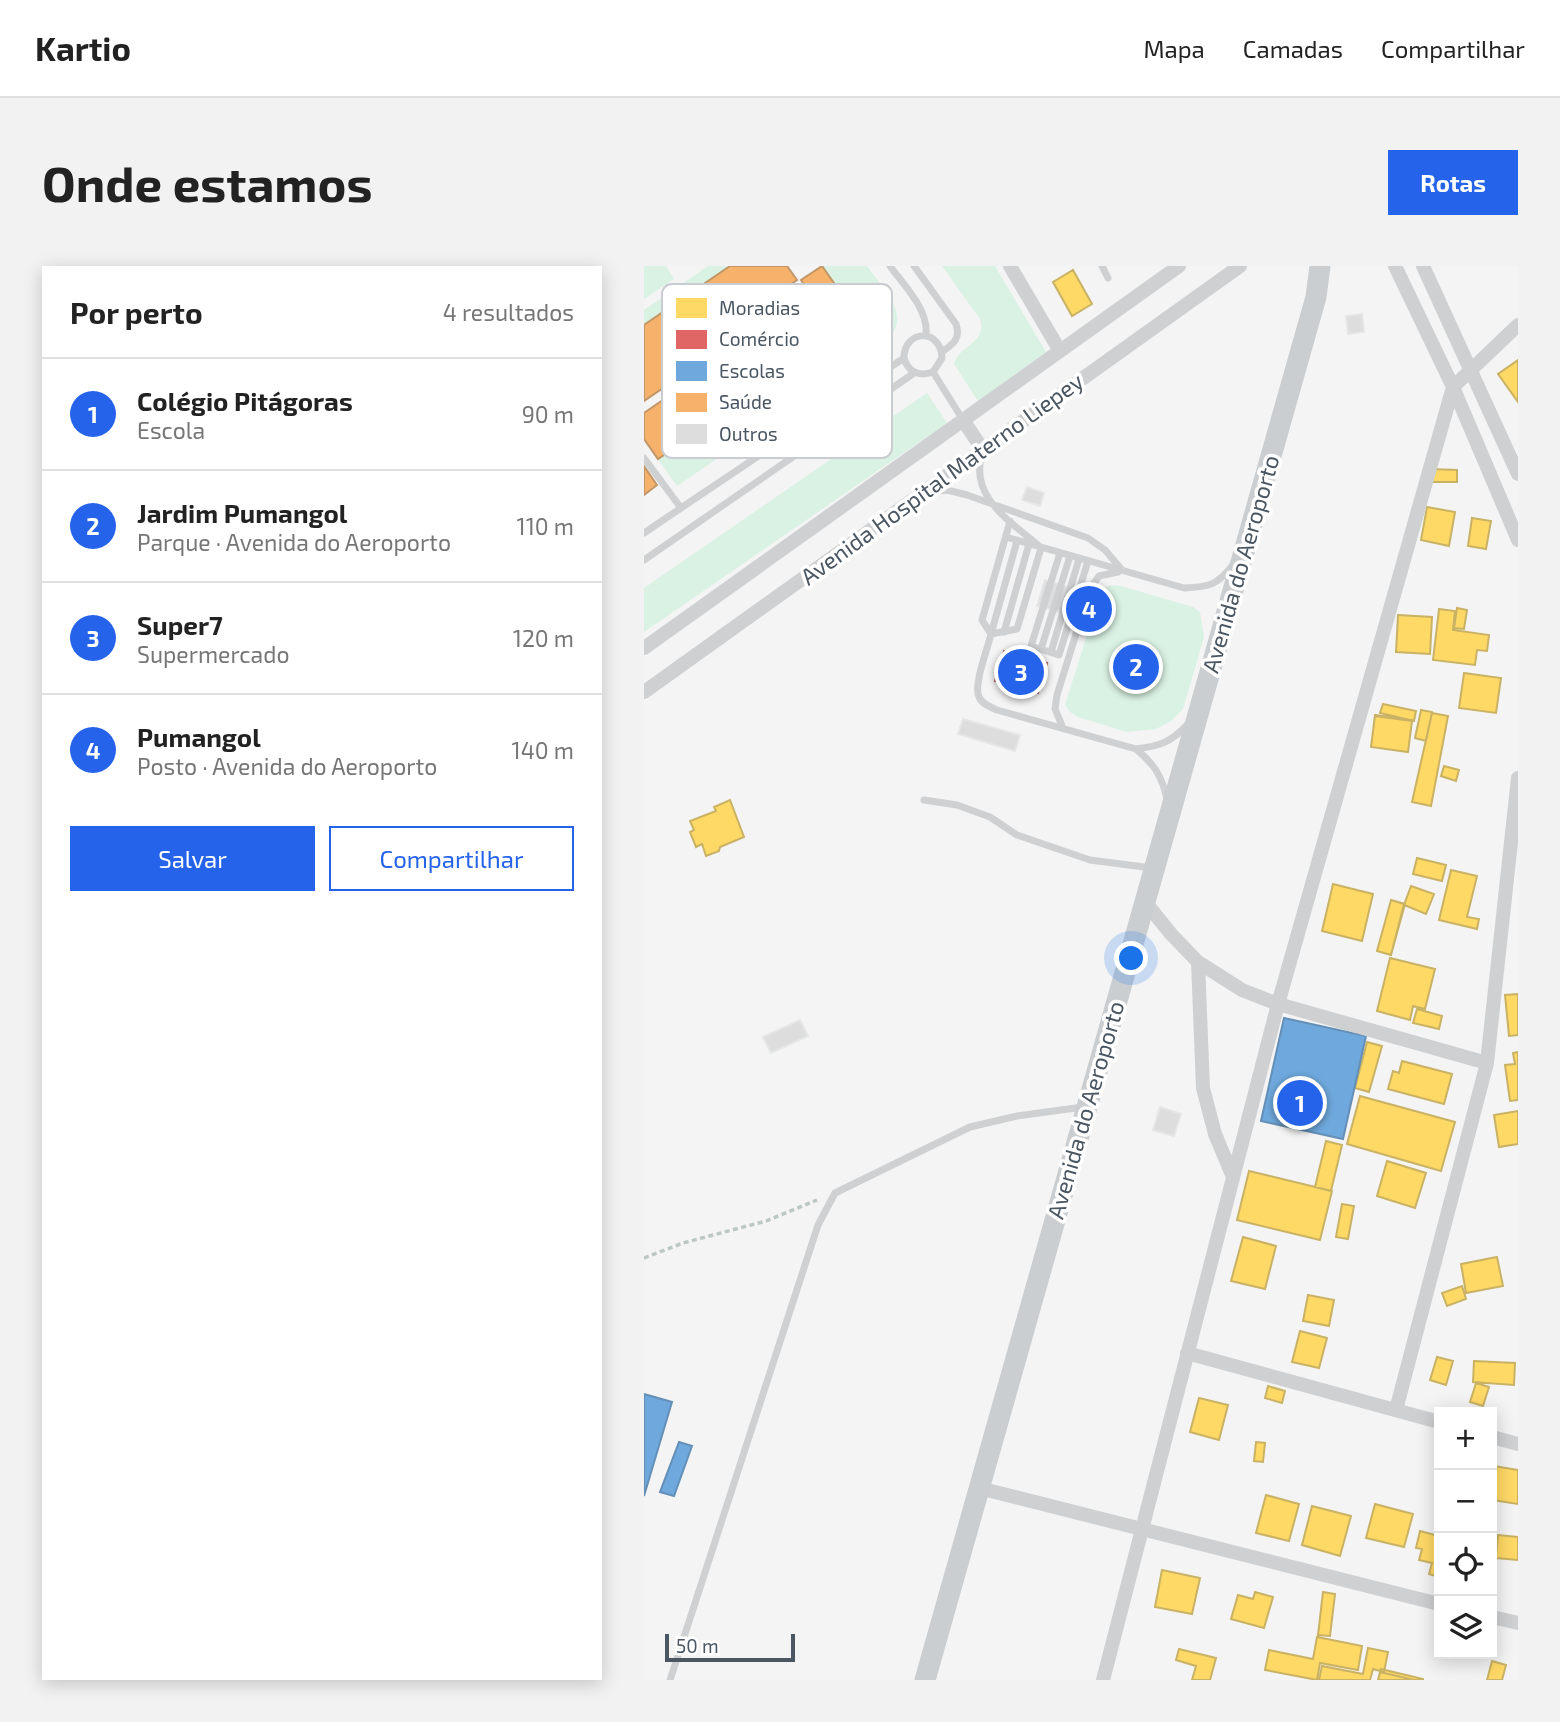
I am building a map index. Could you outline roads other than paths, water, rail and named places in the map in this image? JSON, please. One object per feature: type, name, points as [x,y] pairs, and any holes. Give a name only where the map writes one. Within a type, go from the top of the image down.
[{"type":"main road","points":[[1316,297],[1320,266]]},
{"type":"main road","points":[[1316,297],[1333,266]]},
{"type":"main road","name":"Avenida do Aeroporto","points":[[925,1680],[1316,297]]},
{"type":"street","points":[[1010,266],[1060,351]]},
{"type":"street","name":"Avenida Hospital Materno Liepey","points":[[644,648],[1179,266]]},
{"type":"street","name":"Avenida Hospital Materno Liepey","points":[[644,692],[1240,266]]},
{"type":"street","points":[[1395,266],[1452,387],[1518,540]]},
{"type":"street","points":[[1423,266],[1518,474]]},
{"type":"street","points":[[1103,1680],[1278,1004],[1452,387],[1518,325]]},
{"type":"street","points":[[964,420],[983,450]]},
{"type":"street","points":[[1396,1410],[1488,1063],[1518,778]]},
{"type":"street","points":[[1146,903],[1198,962],[1242,990],[1278,1004],[1488,1063]]},
{"type":"street","points":[[1198,962],[1203,1088],[1215,1134],[1233,1177]]},
{"type":"street","points":[[1187,1353],[1434,1421]]},
{"type":"street","points":[[1497,1438],[1518,1444]]},
{"type":"street","points":[[979,1488],[1434,1603]]},
{"type":"street","points":[[1497,1618],[1518,1623]]},
{"type":"lane","points":[[890,266],[923,312],[927,326],[926,336]]},
{"type":"lane","points":[[914,266],[956,324],[959,333],[957,341],[942,352]]},
{"type":"lane","points":[[1102,266],[1108,278]]},
{"type":"lane","points":[[920,336],[937,342],[942,352],[941,363],[933,372],[920,375],[905,364],[904,352],[909,342],[920,336]]},
{"type":"lane","points":[[892,366],[904,358]]},
{"type":"lane","points":[[933,372],[964,420]]},
{"type":"lane","points":[[892,388],[914,373]]},
{"type":"lane","points":[[983,450],[978,468],[981,485],[991,504],[1041,548]]},
{"type":"lane","points":[[644,458],[681,508]]},
{"type":"lane","points":[[644,533],[755,458]]},
{"type":"lane","points":[[644,560],[791,458]]},
{"type":"lane","points":[[920,495],[947,489],[1088,538],[1105,550],[1123,571]]},
{"type":"lane","points":[[991,634],[982,620],[1010,521]]},
{"type":"lane","points":[[1006,537],[1184,588],[1205,587],[1220,581],[1245,550]]},
{"type":"lane","points":[[1017,541],[977,689],[979,699],[997,710],[1136,750],[1152,762],[1163,779],[1171,813]]},
{"type":"lane","points":[[1004,632],[1029,544]]},
{"type":"lane","points":[[991,634],[1017,629],[1041,548]]},
{"type":"lane","points":[[1055,653],[1031,646],[1060,553]]},
{"type":"lane","points":[[1041,649],[1070,556]]},
{"type":"lane","points":[[1064,672],[1055,653],[1079,559]]},
{"type":"lane","points":[[1055,653],[1088,561]]},
{"type":"lane","points":[[1063,728],[1055,709],[1090,589],[1099,576],[1123,571]]},
{"type":"lane","points":[[1136,750],[1158,746],[1175,738],[1198,714]]},
{"type":"lane","points":[[924,800],[957,805],[990,817],[1017,835],[1090,860],[1156,868]]},
{"type":"lane","points":[[670,1680],[818,1224],[835,1193],[970,1127],[1017,1116],[1087,1106]]},
{"type":"place","name":"Pumangol","points":[[1089,609]]},
{"type":"place","name":"Jardim Pumangol","points":[[1136,667]]},
{"type":"place","name":"Super7","points":[[1021,672]]},
{"type":"place","name":"Colégio Pitágoras","points":[[1300,1103]]}]
